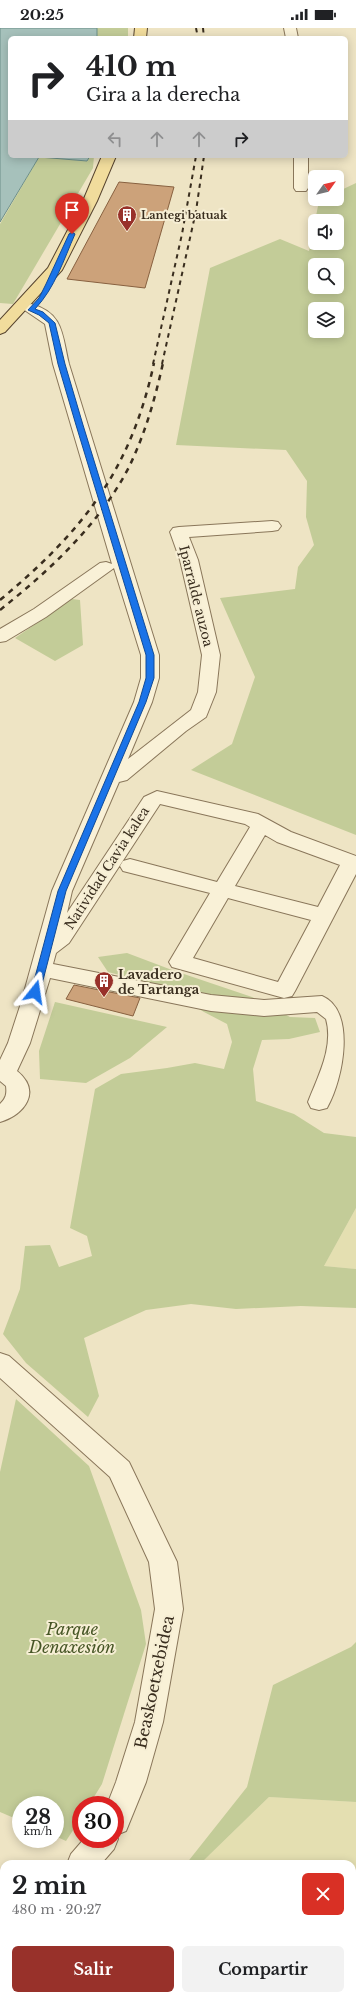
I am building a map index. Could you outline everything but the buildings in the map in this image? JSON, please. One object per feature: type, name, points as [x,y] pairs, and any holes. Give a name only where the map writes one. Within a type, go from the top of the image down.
[{"type":"main road","points":[[0,335],[31,310],[42,298],[78,222],[90,201],[108,158]]},
{"type":"main road","points":[[0,329],[55,270]]},
{"type":"street","points":[[301,158],[301,188]]},
{"type":"street","points":[[0,1114],[12,1107],[17,1100],[19,1093],[18,1085],[13,1078],[3,1072],[19,1043],[44,960],[62,891],[142,702],[150,678],[150,655],[64,372],[52,323],[41,313],[31,310]]},
{"type":"street","name":"Iparralde auzoa","points":[[111,776],[120,776],[178,727],[199,713],[207,692],[211,655],[189,560],[179,532],[272,526]]},
{"type":"street","points":[[0,637],[40,613],[106,568]]},
{"type":"street","name":"Natividad Cavia kalea","points":[[44,960],[61,938],[151,801],[157,797],[251,819],[284,837],[352,862],[324,916]]},
{"type":"street","points":[[130,866],[224,889],[324,916],[284,991],[180,962],[224,889],[262,824]]},
{"type":"street","points":[[44,960],[211,1003],[264,1008],[322,1004],[335,1016],[340,1032],[333,1066],[319,1102]]},
{"type":"street","name":"Beaskoetxebidea","points":[[0,1363],[120,1470],[163,1562],[169,1609],[150,1715],[131,1782],[124,1799]]},
{"type":"street","points":[[85,1860],[95,1848]]},
{"type":"shaded area","points":[[356,1208],[356,1269],[324,1266]]},
{"type":"shaded area","points":[[269,1797],[356,1802],[356,1860],[204,1860]]},
{"type":"green space","points":[[97,28],[128,28],[128,36],[97,36]]},
{"type":"green space","points":[[38,158],[87,161],[89,158],[94,158],[93,168],[13,304],[0,303],[0,224]]},
{"type":"green space","points":[[356,183],[356,835],[191,770],[232,744],[255,677],[220,598],[295,589],[298,567],[314,545],[306,517],[307,481],[286,450],[176,445],[210,268],[280,239],[309,251],[344,250],[344,214],[316,214],[318,206],[344,206],[344,189]]},
{"type":"green space","points":[[72,599],[80,600],[83,645],[55,661],[15,638]]},
{"type":"green space","points":[[127,953],[252,997],[290,1017],[315,1018],[320,1032],[289,1039],[262,1040],[253,1069],[256,1101],[294,1114],[324,1133],[356,1137],[356,1208],[324,1266],[356,1269],[356,1308],[301,1306],[236,1309],[191,1304],[146,1310],[84,1338],[99,1396],[88,1417],[26,1363],[3,1334],[20,1289],[25,1246],[50,1245],[59,1267],[92,1256],[87,1236],[70,1228],[95,1089],[121,1074],[195,1063],[224,1069],[232,1042],[227,1024],[204,1012],[162,986],[108,972],[98,957]]},
{"type":"green space","points":[[55,1002],[167,1027],[130,1058],[86,1083],[40,1079],[39,1051]]},
{"type":"green space","name":"Parque Denaxesión","points":[[16,1399],[89,1466],[141,1610],[146,1644],[102,1784],[95,1796],[72,1796],[72,1832],[66,1841],[64,1840],[64,1796],[12,1796],[12,1817],[0,1812],[0,1472]]},
{"type":"green space","points":[[356,1642],[356,1802],[269,1797],[204,1860],[189,1860],[247,1787],[273,1685],[351,1647]]},
{"type":"water","points":[[0,28],[97,28],[97,36],[8,36],[8,158],[38,158],[0,222]]},
{"type":"water","points":[[51,158],[89,158],[87,161]]},
{"type":"railway","points":[[196,28],[198,36]]},
{"type":"railway","points":[[203,28],[204,36]]},
{"type":"railway","points":[[153,364],[182,234],[196,158]]},
{"type":"railway","points":[[162,364],[196,211],[204,158]]},
{"type":"railway","points":[[0,600],[56,549],[100,496],[117,467],[132,435],[144,401],[154,363]]},
{"type":"railway","points":[[0,610],[37,579],[72,545],[88,527],[117,488],[135,455],[145,429],[163,363]]},
{"type":"place","name":"Lantegi batuak","points":[[127,232]]},
{"type":"place","name":"Lavadero de Tartanga","points":[[104,998]]},
{"type":"route","points":[[35,992],[62,891],[142,702],[150,678],[150,655],[79,425],[52,323],[41,313],[31,310],[42,298],[72,234]]}]
